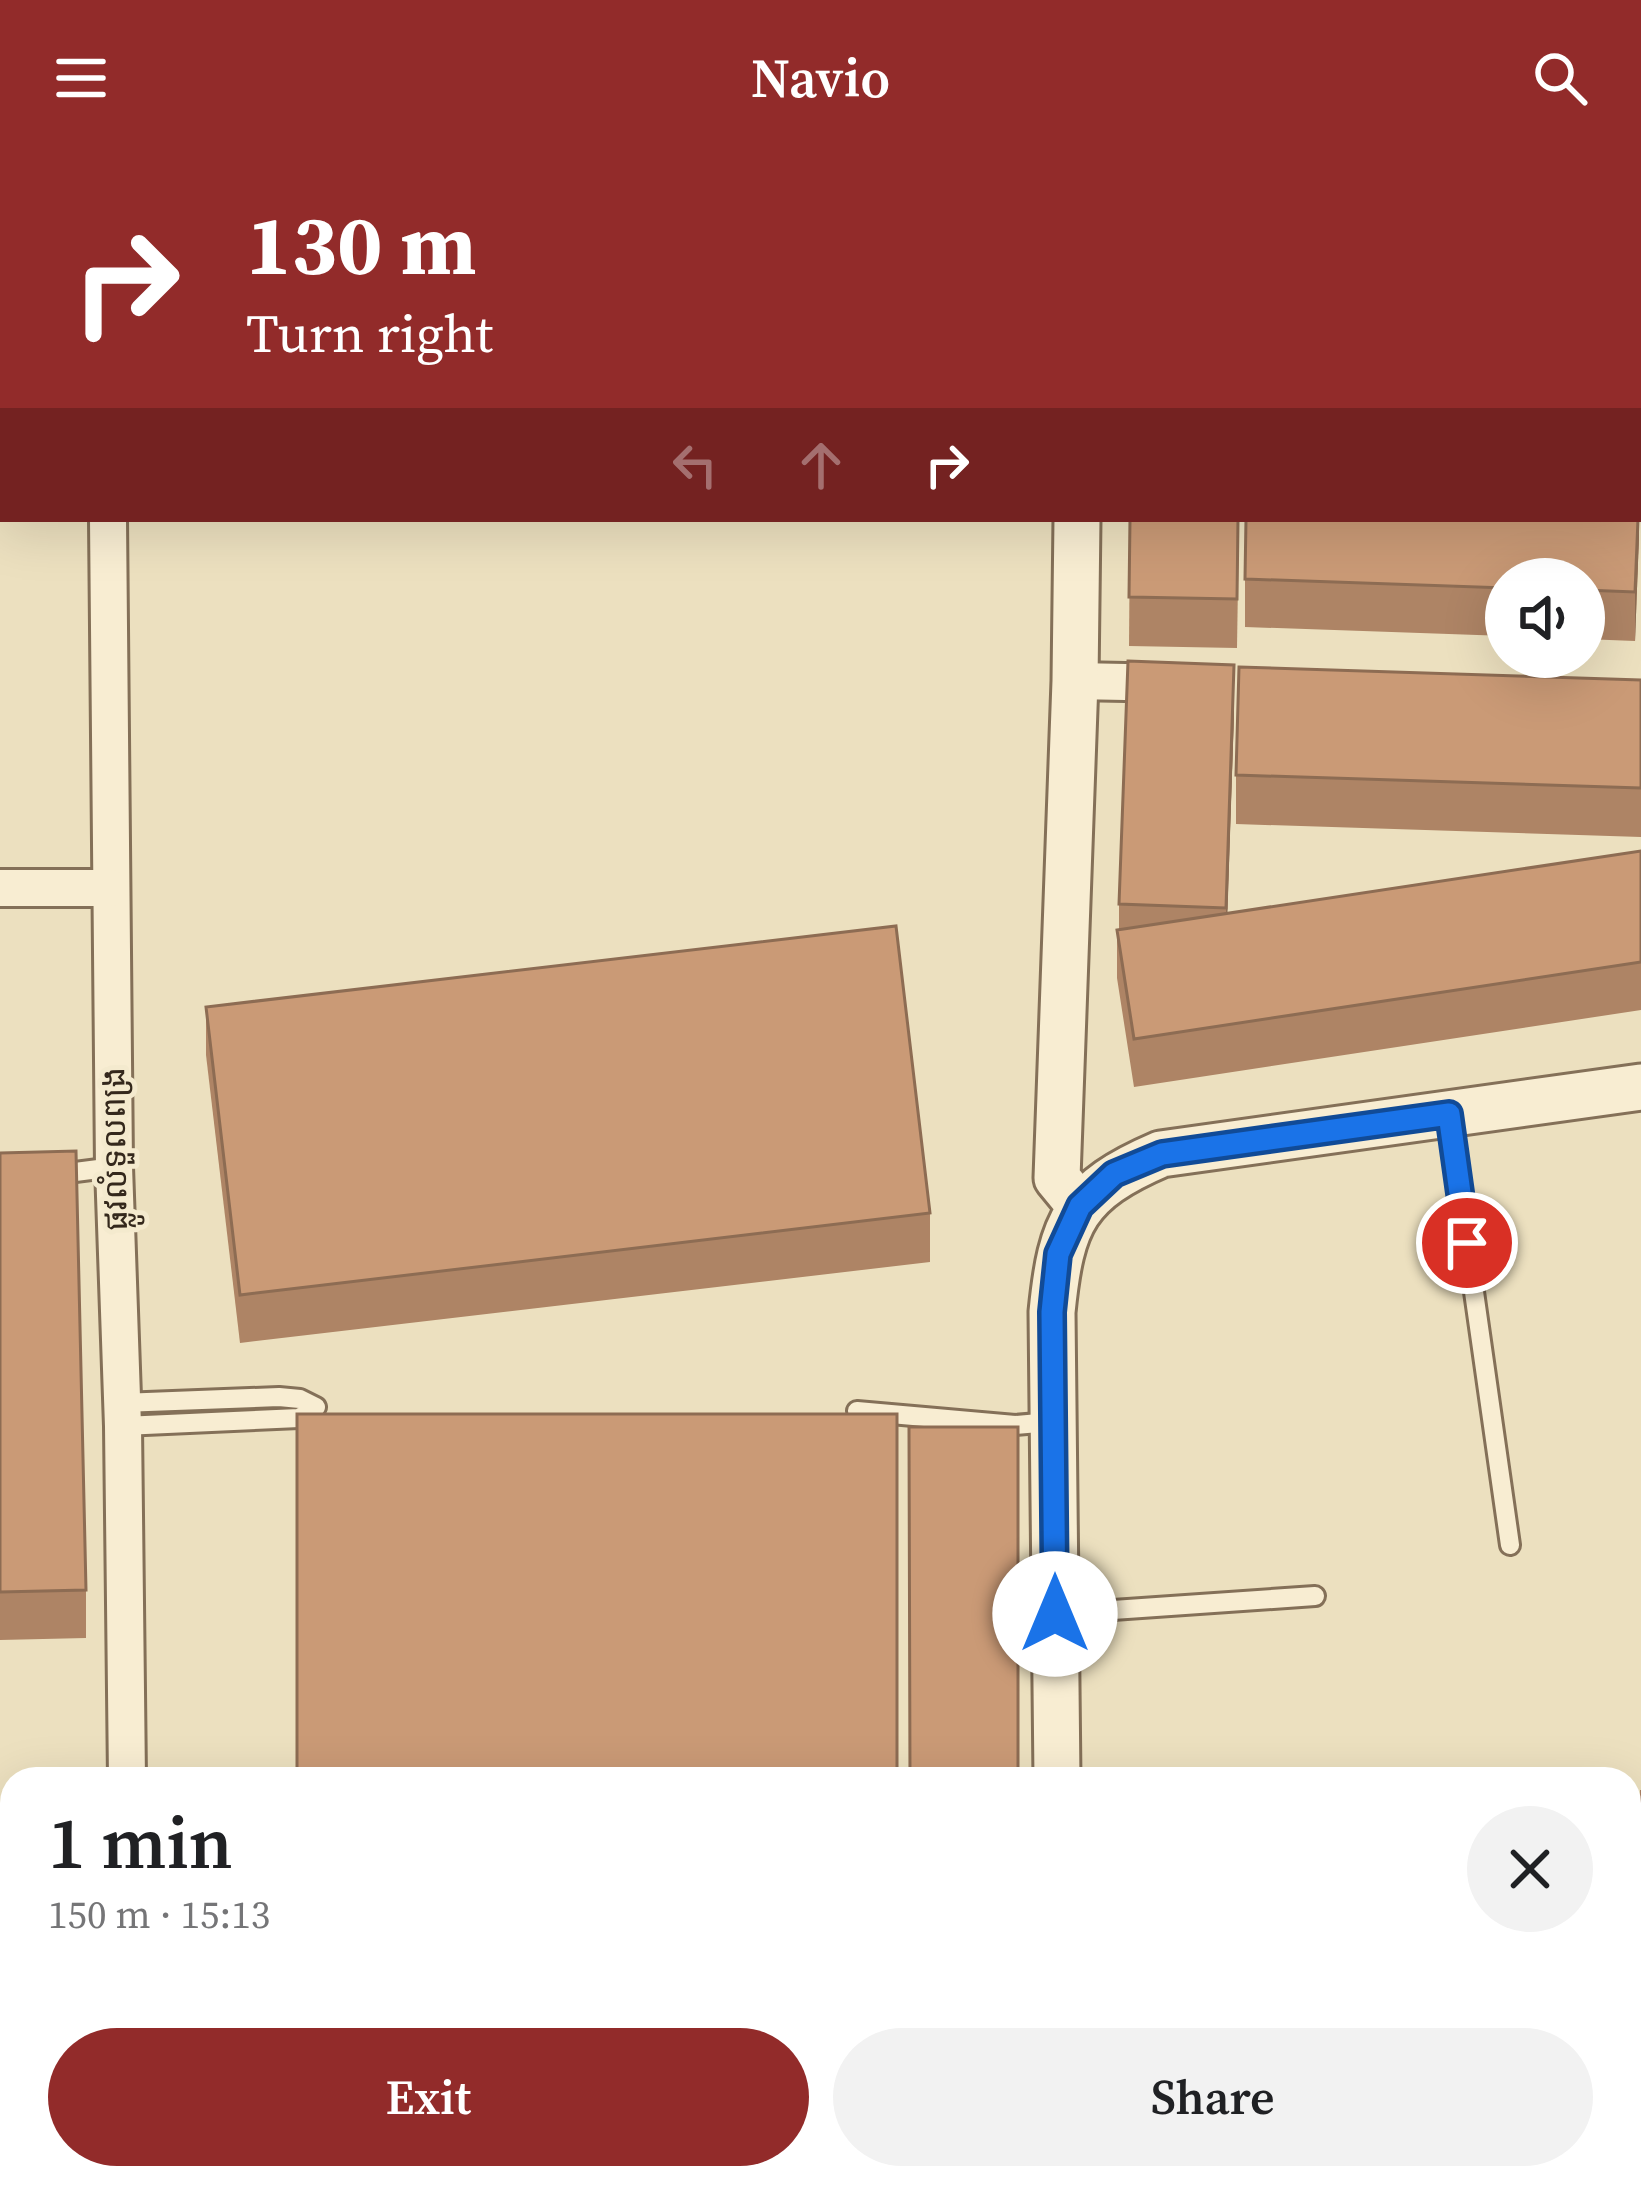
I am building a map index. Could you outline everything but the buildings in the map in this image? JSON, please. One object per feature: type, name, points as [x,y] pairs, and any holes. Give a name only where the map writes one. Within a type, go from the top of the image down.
[{"type":"street","name":"ផ្លូវលំទួលពង្រ","points":[[108,522],[114,1168],[127,1767]]},
{"type":"street","points":[[1077,522],[1057,1178],[1080,1206]]},
{"type":"street","points":[[1075,681],[1216,684]]},
{"type":"street","points":[[0,888],[110,888]]},
{"type":"street","points":[[1057,1767],[1052,1312],[1058,1254],[1080,1206],[1114,1174],[1162,1154],[1641,1087]]},
{"type":"lane","points":[[1449,1114],[1510,1545]]},
{"type":"lane","points":[[23,1179],[114,1168]]},
{"type":"lane","points":[[279,1397],[316,1407],[299,1418],[122,1414],[279,1397]]},
{"type":"lane","points":[[857,1411],[1015,1425],[1053,1422]]},
{"type":"lane","points":[[1055,1614],[1315,1596]]},
{"type":"route","points":[[1055,1614],[1052,1312],[1058,1254],[1080,1206],[1114,1174],[1162,1154],[1449,1114],[1467,1243]]}]
